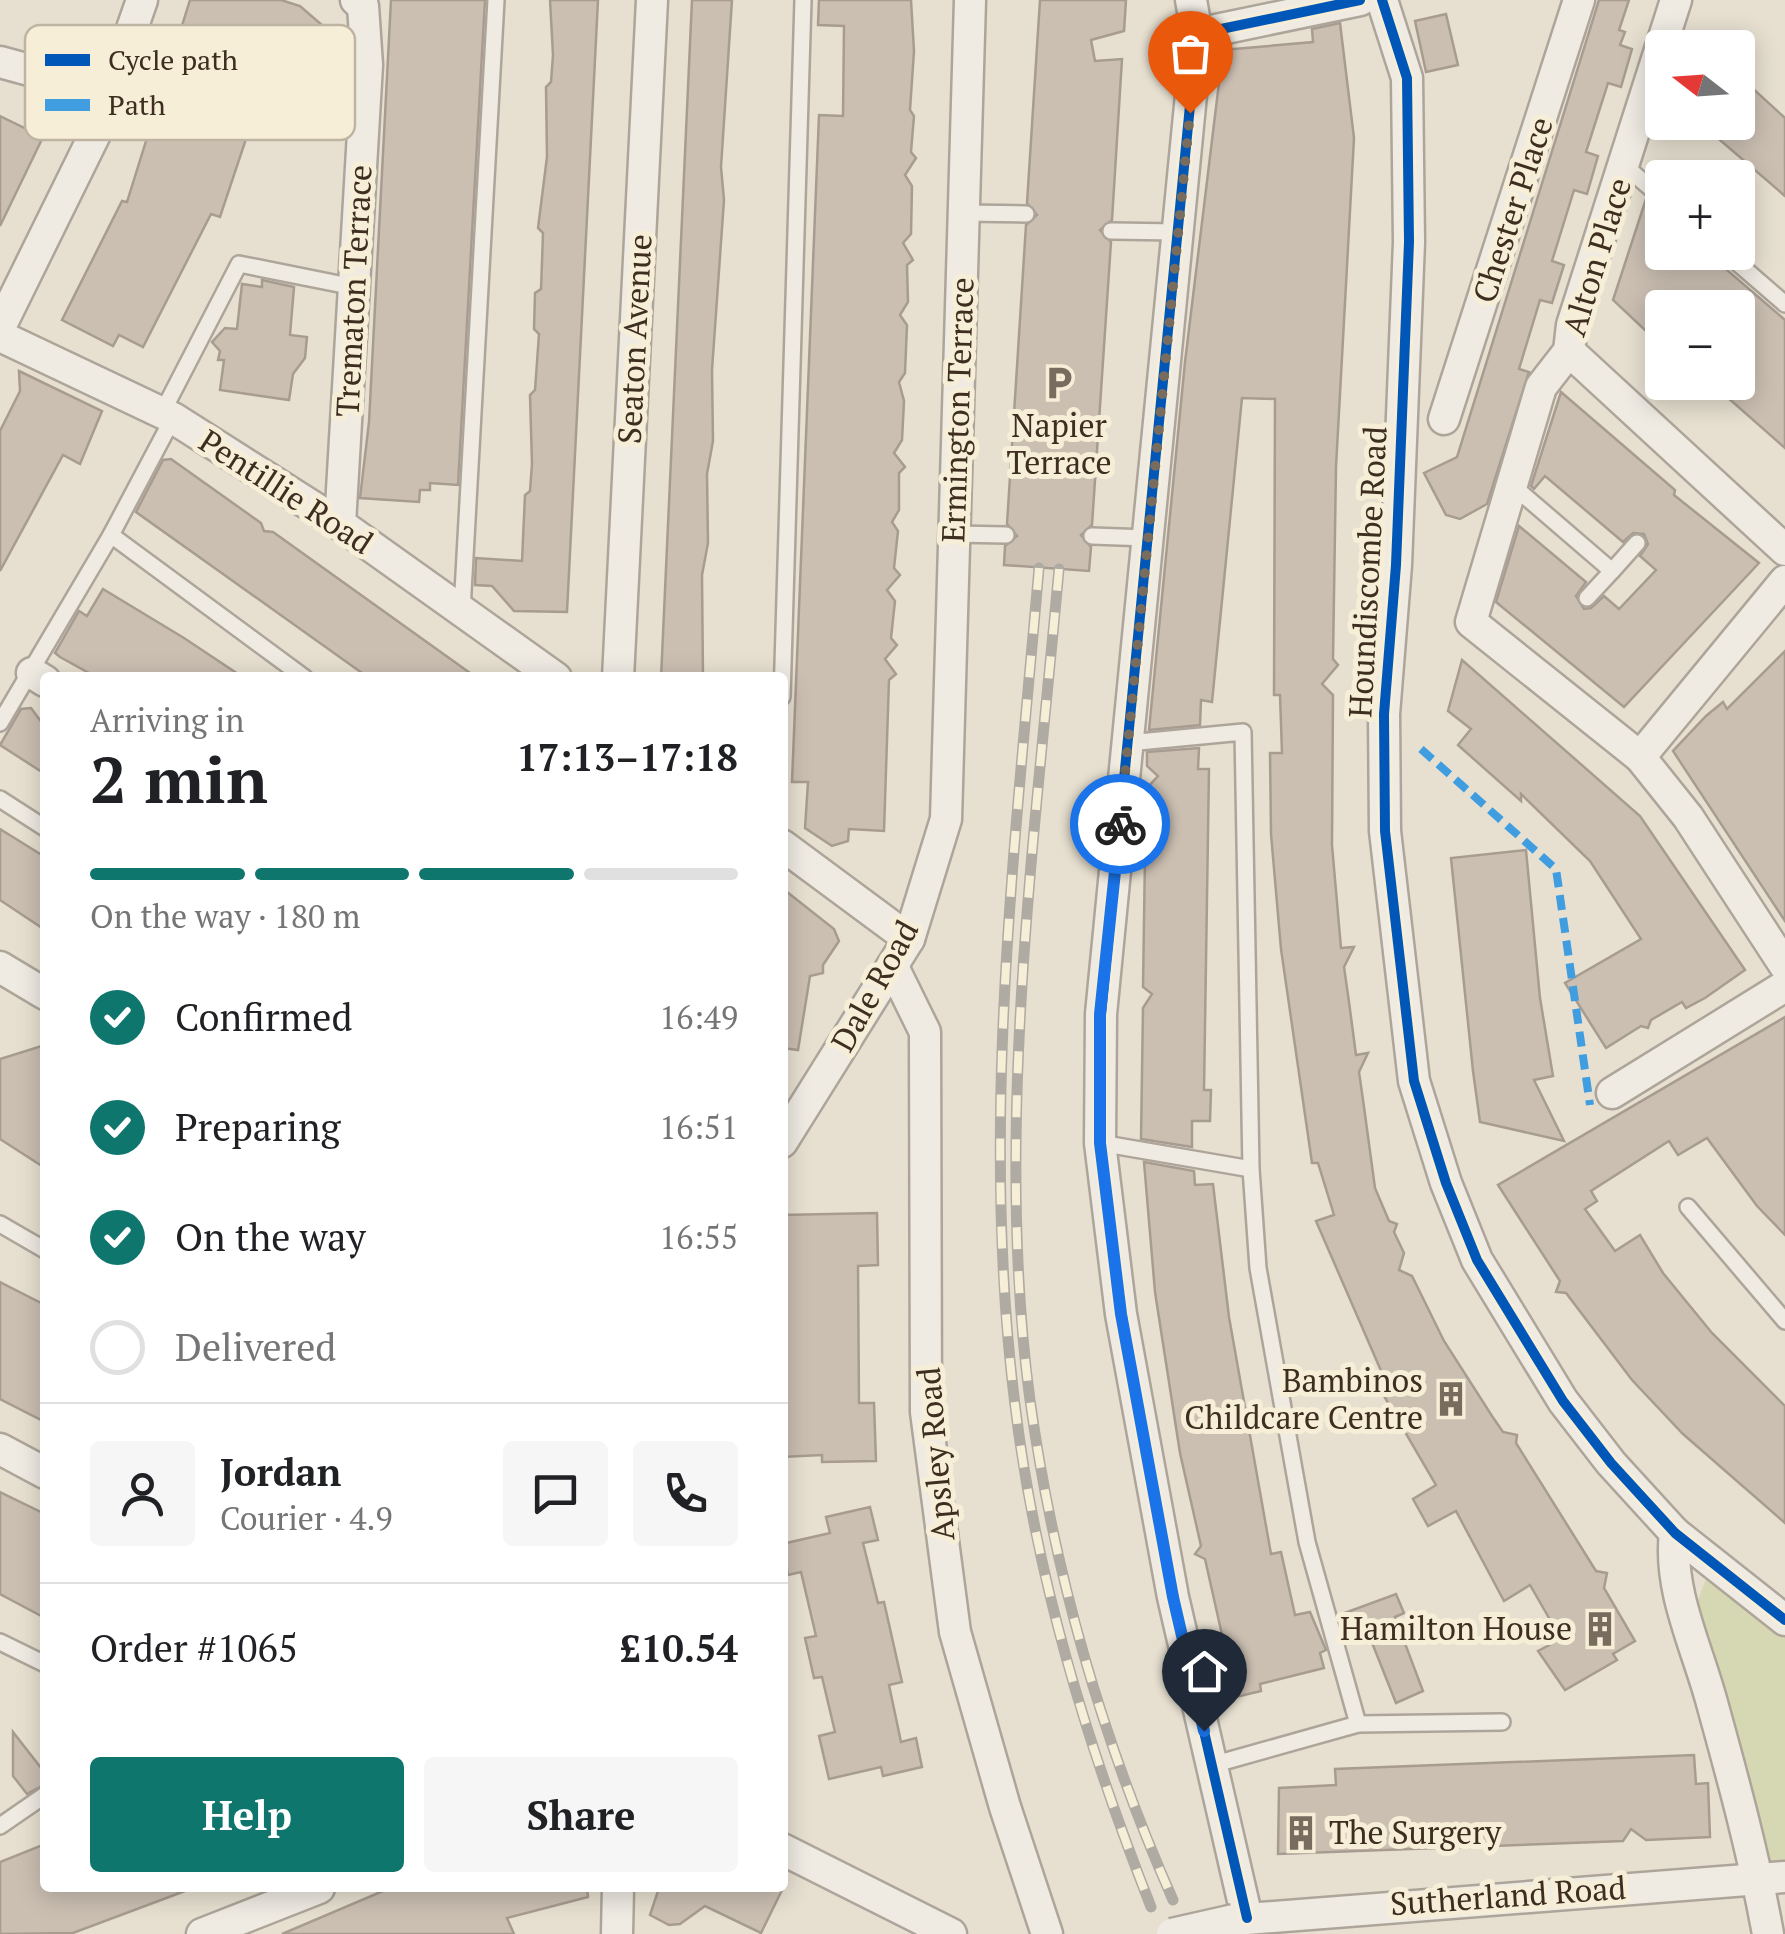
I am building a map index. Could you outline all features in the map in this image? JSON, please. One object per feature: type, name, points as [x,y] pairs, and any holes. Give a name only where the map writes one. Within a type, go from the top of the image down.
[{"type":"street","points":[[133,25],[142,0]]},
{"type":"street","name":"Trematon Terrace","points":[[340,524],[367,65],[363,6],[356,0]]},
{"type":"street","name":"Seaton Avenue","points":[[618,672],[652,0]]},
{"type":"street","name":"Ermington Terrace","points":[[946,819],[970,0]]},
{"type":"street","points":[[1191,0],[1197,34],[1100,1014],[1100,1143],[1121,1314],[1173,1597],[1212,1765],[1255,1922]]},
{"type":"street","points":[[1197,34],[1360,0]]},
{"type":"street","name":"Houndiscombe Road","points":[[1382,0],[1407,78],[1409,242],[1396,565],[1384,733],[1385,831],[1414,1081],[1446,1183],[1477,1260],[1563,1400],[1611,1463],[1675,1533],[1785,1620]]},
{"type":"street","name":"Chester Place","points":[[1444,419],[1579,0]]},
{"type":"street","name":"Alton Place","points":[[1640,757],[1471,622],[1541,388],[1568,351],[1572,325],[1676,0]]},
{"type":"street","points":[[0,62],[25,69]]},
{"type":"street","points":[[0,326],[92,140]]},
{"type":"street","name":"Pentillie Road","points":[[0,336],[167,416],[340,524],[548,672]]},
{"type":"street","points":[[1568,351],[1785,550]]},
{"type":"street","points":[[1785,581],[1640,757],[1688,817],[1785,966]]},
{"type":"street","name":"Dale Road","points":[[788,1133],[908,939],[946,819]]},
{"type":"street","points":[[788,849],[908,939]]},
{"type":"street","points":[[0,967],[40,991]]},
{"type":"street","name":"Apsley Road","points":[[893,967],[924,1032],[926,1412],[956,1632],[1004,1807],[1047,1934]]},
{"type":"street","points":[[1612,1093],[1785,986]]},
{"type":"street","points":[[0,1450],[40,1470]]},
{"type":"street","points":[[1675,1533],[1671,1568],[1771,1877],[1768,1934]]},
{"type":"street","points":[[788,1852],[951,1934]]},
{"type":"street","name":"Sutherland Road","points":[[1172,1934],[1255,1922],[1771,1877]]},
{"type":"street","points":[[202,1934],[309,1892]]},
{"type":"street","points":[[617,1934],[618,1892]]},
{"type":"lane","points":[[462,611],[496,0]]},
{"type":"lane","points":[[783,672],[803,0]]},
{"type":"lane","points":[[1625,166],[1645,183]]},
{"type":"lane","points":[[963,213],[1026,214]]},
{"type":"lane","points":[[1111,231],[1178,232]]},
{"type":"lane","points":[[41,672],[111,536],[239,264],[354,287]]},
{"type":"lane","points":[[1746,270],[1785,304]]},
{"type":"lane","points":[[1512,485],[1612,571]]},
{"type":"lane","points":[[954,534],[1006,535]]},
{"type":"lane","points":[[111,536],[297,672]]},
{"type":"lane","points":[[1092,536],[1148,538]]},
{"type":"lane","points":[[1587,598],[1637,543]]},
{"type":"lane","points":[[0,724],[38,677]]},
{"type":"lane","points":[[1128,743],[1243,732],[1251,1169],[1258,1268],[1307,1542],[1358,1724]]},
{"type":"lane","points":[[0,799],[40,825]]},
{"type":"lane","points":[[1100,1143],[1251,1169]]},
{"type":"lane","points":[[1688,1206],[1785,1321]]},
{"type":"lane","points":[[0,1224],[40,1247]]},
{"type":"lane","points":[[0,1642],[40,1662]]},
{"type":"lane","points":[[1212,1765],[1358,1724],[1502,1722]]},
{"type":"lane","points":[[0,1826],[40,1798]]},
{"type":"green space","points":[[1706,1579],[1785,1624],[1785,1877],[1758,1877],[1689,1623]]},
{"type":"building","points":[[190,0],[281,0],[300,6],[322,25],[182,25]]},
{"type":"building","points":[[391,0],[485,0],[458,485],[430,483],[430,490],[420,490],[419,502],[360,498],[369,422]]},
{"type":"building","points":[[550,0],[598,0],[567,612],[514,611],[492,586],[475,585],[476,558],[522,561],[525,495],[530,491],[532,464],[530,395],[535,390],[539,334],[534,329],[535,293],[541,289],[543,233],[538,228],[547,157],[546,87],[551,82],[553,55]]},
{"type":"building","points":[[692,0],[732,0],[712,370],[713,441],[707,474],[708,543],[702,575],[703,672],[661,672]]},
{"type":"building","points":[[819,0],[911,0],[911,152],[916,158],[905,175],[912,186],[911,234],[903,243],[913,260],[907,265],[908,302],[900,315],[907,325],[905,373],[899,382],[904,401],[902,440],[894,453],[905,467],[899,473],[899,510],[892,522],[898,531],[894,568],[900,575],[887,590],[895,601],[891,638],[897,645],[885,659],[896,674],[889,680],[884,831],[849,829],[848,841],[832,846],[805,828],[808,782],[792,782],[819,115],[843,116],[844,26],[818,25]]},
{"type":"building","name":"Napier Terrace","points":[[1040,0],[1126,0],[1124,31],[1091,40],[1095,61],[1122,59],[1112,220],[1100,230],[1111,242],[1092,525],[1081,535],[1091,547],[1089,571],[1004,565],[1005,546],[1017,536],[1007,524],[1026,225],[1037,215],[1027,203]]},
{"type":"building","points":[[1599,0],[1629,0],[1619,30],[1625,32],[1620,45],[1632,49],[1621,87],[1608,83],[1586,152],[1598,156],[1587,194],[1574,190],[1552,261],[1564,265],[1552,303],[1540,300],[1519,369],[1529,372],[1487,504],[1460,519],[1446,515],[1424,473],[1457,457]]},
{"type":"building","points":[[1446,14],[1458,65],[1426,72],[1415,21]]},
{"type":"building","points":[[1340,23],[1354,138],[1336,467],[1333,659],[1338,665],[1322,684],[1333,695],[1332,845],[1341,948],[1354,947],[1344,967],[1356,1055],[1368,1053],[1359,1072],[1375,1188],[1389,1221],[1397,1224],[1394,1232],[1404,1253],[1399,1270],[1412,1276],[1444,1341],[1503,1432],[1517,1435],[1516,1443],[1596,1571],[1607,1573],[1604,1588],[1635,1641],[1613,1654],[1617,1660],[1565,1690],[1538,1651],[1561,1639],[1530,1585],[1504,1601],[1456,1511],[1428,1526],[1413,1499],[1436,1485],[1377,1384],[1385,1380],[1316,1221],[1334,1215],[1318,1163],[1312,1163],[1281,949],[1271,834],[1270,753],[1282,753],[1280,695],[1274,695],[1275,399],[1242,398],[1212,702],[1201,700],[1200,725],[1149,730],[1185,362],[1223,50],[1313,42],[1312,29]]},
{"type":"building","points":[[1755,91],[1785,118],[1785,196],[1755,170],[1755,160],[1743,160],[1720,140],[1755,140]]},
{"type":"building","points":[[0,116],[25,128],[25,140],[42,140],[0,226]]},
{"type":"building","points":[[146,140],[246,140],[220,217],[211,214],[143,347],[119,335],[113,346],[62,320],[122,201],[127,202]]},
{"type":"building","points":[[1645,202],[1645,270],[1727,270],[1750,290],[1645,290],[1645,330],[1613,300]]},
{"type":"building","points":[[262,280],[294,287],[290,335],[307,337],[305,358],[293,374],[289,400],[220,390],[224,360],[218,360],[220,351],[212,342],[225,328],[237,329],[242,284],[262,287]]},
{"type":"building","points":[[1755,294],[1785,320],[1785,448],[1730,400],[1755,400]]},
{"type":"building","points":[[19,371],[102,411],[80,464],[63,455],[0,571],[0,431],[20,391]]},
{"type":"building","points":[[1561,392],[1675,490],[1674,495],[1759,563],[1624,707],[1496,602],[1519,526],[1586,582],[1576,596],[1584,609],[1604,596],[1619,609],[1656,570],[1640,556],[1648,544],[1644,534],[1633,533],[1623,542],[1545,476],[1534,489],[1531,486]]},
{"type":"building","points":[[171,459],[261,523],[264,531],[273,532],[469,672],[361,672],[136,512],[163,460]]},
{"type":"building","points":[[103,589],[235,672],[87,672],[55,653],[79,611],[87,616]]},
{"type":"building","points":[[1785,651],[1785,921],[1673,751],[1723,702],[1727,709]]},
{"type":"building","points":[[1462,660],[1640,816],[1745,970],[1705,998],[1686,1008],[1682,1002],[1651,1020],[1648,1028],[1641,1026],[1606,1048],[1565,983],[1641,939],[1590,861],[1521,794],[1521,801],[1458,745],[1471,729],[1448,711]]},
{"type":"building","points":[[31,708],[40,720],[40,771],[0,745],[21,709]]},
{"type":"building","points":[[1199,748],[1198,769],[1209,769],[1204,1090],[1211,1090],[1210,1121],[1192,1121],[1192,1147],[1141,1139],[1143,1008],[1152,994],[1143,987],[1146,789],[1158,776],[1147,766],[1147,752]]},
{"type":"building","points":[[0,829],[40,854],[40,927],[0,900]]},
{"type":"building","points":[[1526,850],[1540,998],[1553,1076],[1534,1080],[1564,1141],[1480,1122],[1473,1071],[1451,858]]},
{"type":"building","points":[[788,893],[834,929],[839,941],[823,965],[823,973],[810,976],[798,1050],[788,1049]]},
{"type":"building","points":[[1785,1017],[1785,1235],[1757,1206],[1707,1138],[1678,1155],[1669,1141],[1591,1191],[1597,1201],[1585,1209],[1615,1251],[1640,1235],[1663,1273],[1712,1333],[1785,1406],[1785,1523],[1683,1434],[1632,1380],[1566,1293],[1556,1292],[1560,1281],[1498,1185]]},
{"type":"building","points":[[40,1047],[40,1165],[0,1139],[0,1059]]},
{"type":"building","points":[[1144,1162],[1194,1171],[1195,1185],[1213,1184],[1229,1317],[1271,1554],[1281,1552],[1295,1615],[1310,1612],[1326,1650],[1320,1653],[1324,1668],[1260,1684],[1261,1691],[1236,1697],[1205,1559],[1195,1554],[1201,1546],[1180,1453],[1155,1292]]},
{"type":"building","points":[[877,1213],[878,1265],[858,1266],[859,1403],[874,1403],[876,1461],[822,1462],[822,1455],[788,1457],[788,1215]]},
{"type":"building","points":[[0,1282],[40,1302],[40,1419],[0,1399]]},
{"type":"building","points":[[0,1492],[40,1512],[40,1615],[0,1594]]},
{"type":"building","points":[[870,1507],[878,1540],[863,1543],[878,1603],[884,1602],[902,1682],[889,1685],[901,1742],[916,1738],[922,1767],[883,1776],[881,1767],[829,1779],[819,1736],[835,1732],[822,1677],[814,1678],[805,1638],[816,1636],[801,1572],[788,1575],[788,1543],[830,1533],[826,1517]]},
{"type":"building","points":[[1396,1594],[1404,1613],[1395,1617],[1423,1691],[1396,1703],[1367,1630],[1346,1640],[1339,1615]]},
{"type":"building","points":[[13,1732],[40,1767],[40,1787],[27,1794],[13,1776]]},
{"type":"building","points":[[1694,1755],[1696,1784],[1708,1783],[1710,1837],[1646,1840],[1631,1829],[1623,1841],[1278,1854],[1279,1788],[1336,1785],[1335,1769]]},
{"type":"building","points":[[40,1846],[40,1892],[182,1892],[73,1933],[0,1934],[0,1862]]},
{"type":"building","points":[[381,1892],[587,1892],[588,1897],[507,1918],[514,1934],[282,1934]]},
{"type":"building","points":[[658,1892],[781,1892],[761,1933],[705,1906],[680,1924],[669,1925],[650,1915]]},
{"type":"railway","points":[[1039,568],[1005,986],[1001,1091],[1005,1301],[1024,1470],[1050,1597],[1085,1723],[1151,1907]]},
{"type":"railway","points":[[1059,569],[1022,985],[1016,1195],[1020,1299],[1040,1465],[1067,1592],[1124,1779],[1173,1900]]},
{"type":"marked path","points":[[1421,749],[1556,869],[1590,1105]]},
{"type":"cycle path","points":[[1247,1918],[1173,1597],[1121,1314],[1100,1143],[1101,1014],[1197,34],[1360,0]]},
{"type":"cycle path","points":[[1382,0],[1407,78],[1409,242],[1396,565],[1384,714],[1385,831],[1414,1081],[1446,1183],[1477,1260],[1563,1401],[1611,1463],[1675,1533],[1785,1620]]},
{"type":"way so far","points":[[1120,824],[1190,113]]},
{"type":"place","name":"Napier Terrace","points":[[1059,383]]},
{"type":"place","name":"Bambinos Childcare Centre","points":[[1451,1399]]},
{"type":"place","name":"Hamilton House","points":[[1600,1629]]},
{"type":"place","name":"The Surgery","points":[[1301,1833]]},
{"type":"route","points":[[1120,824],[1100,1014],[1100,1143],[1121,1314],[1173,1597],[1204,1731]]}]
